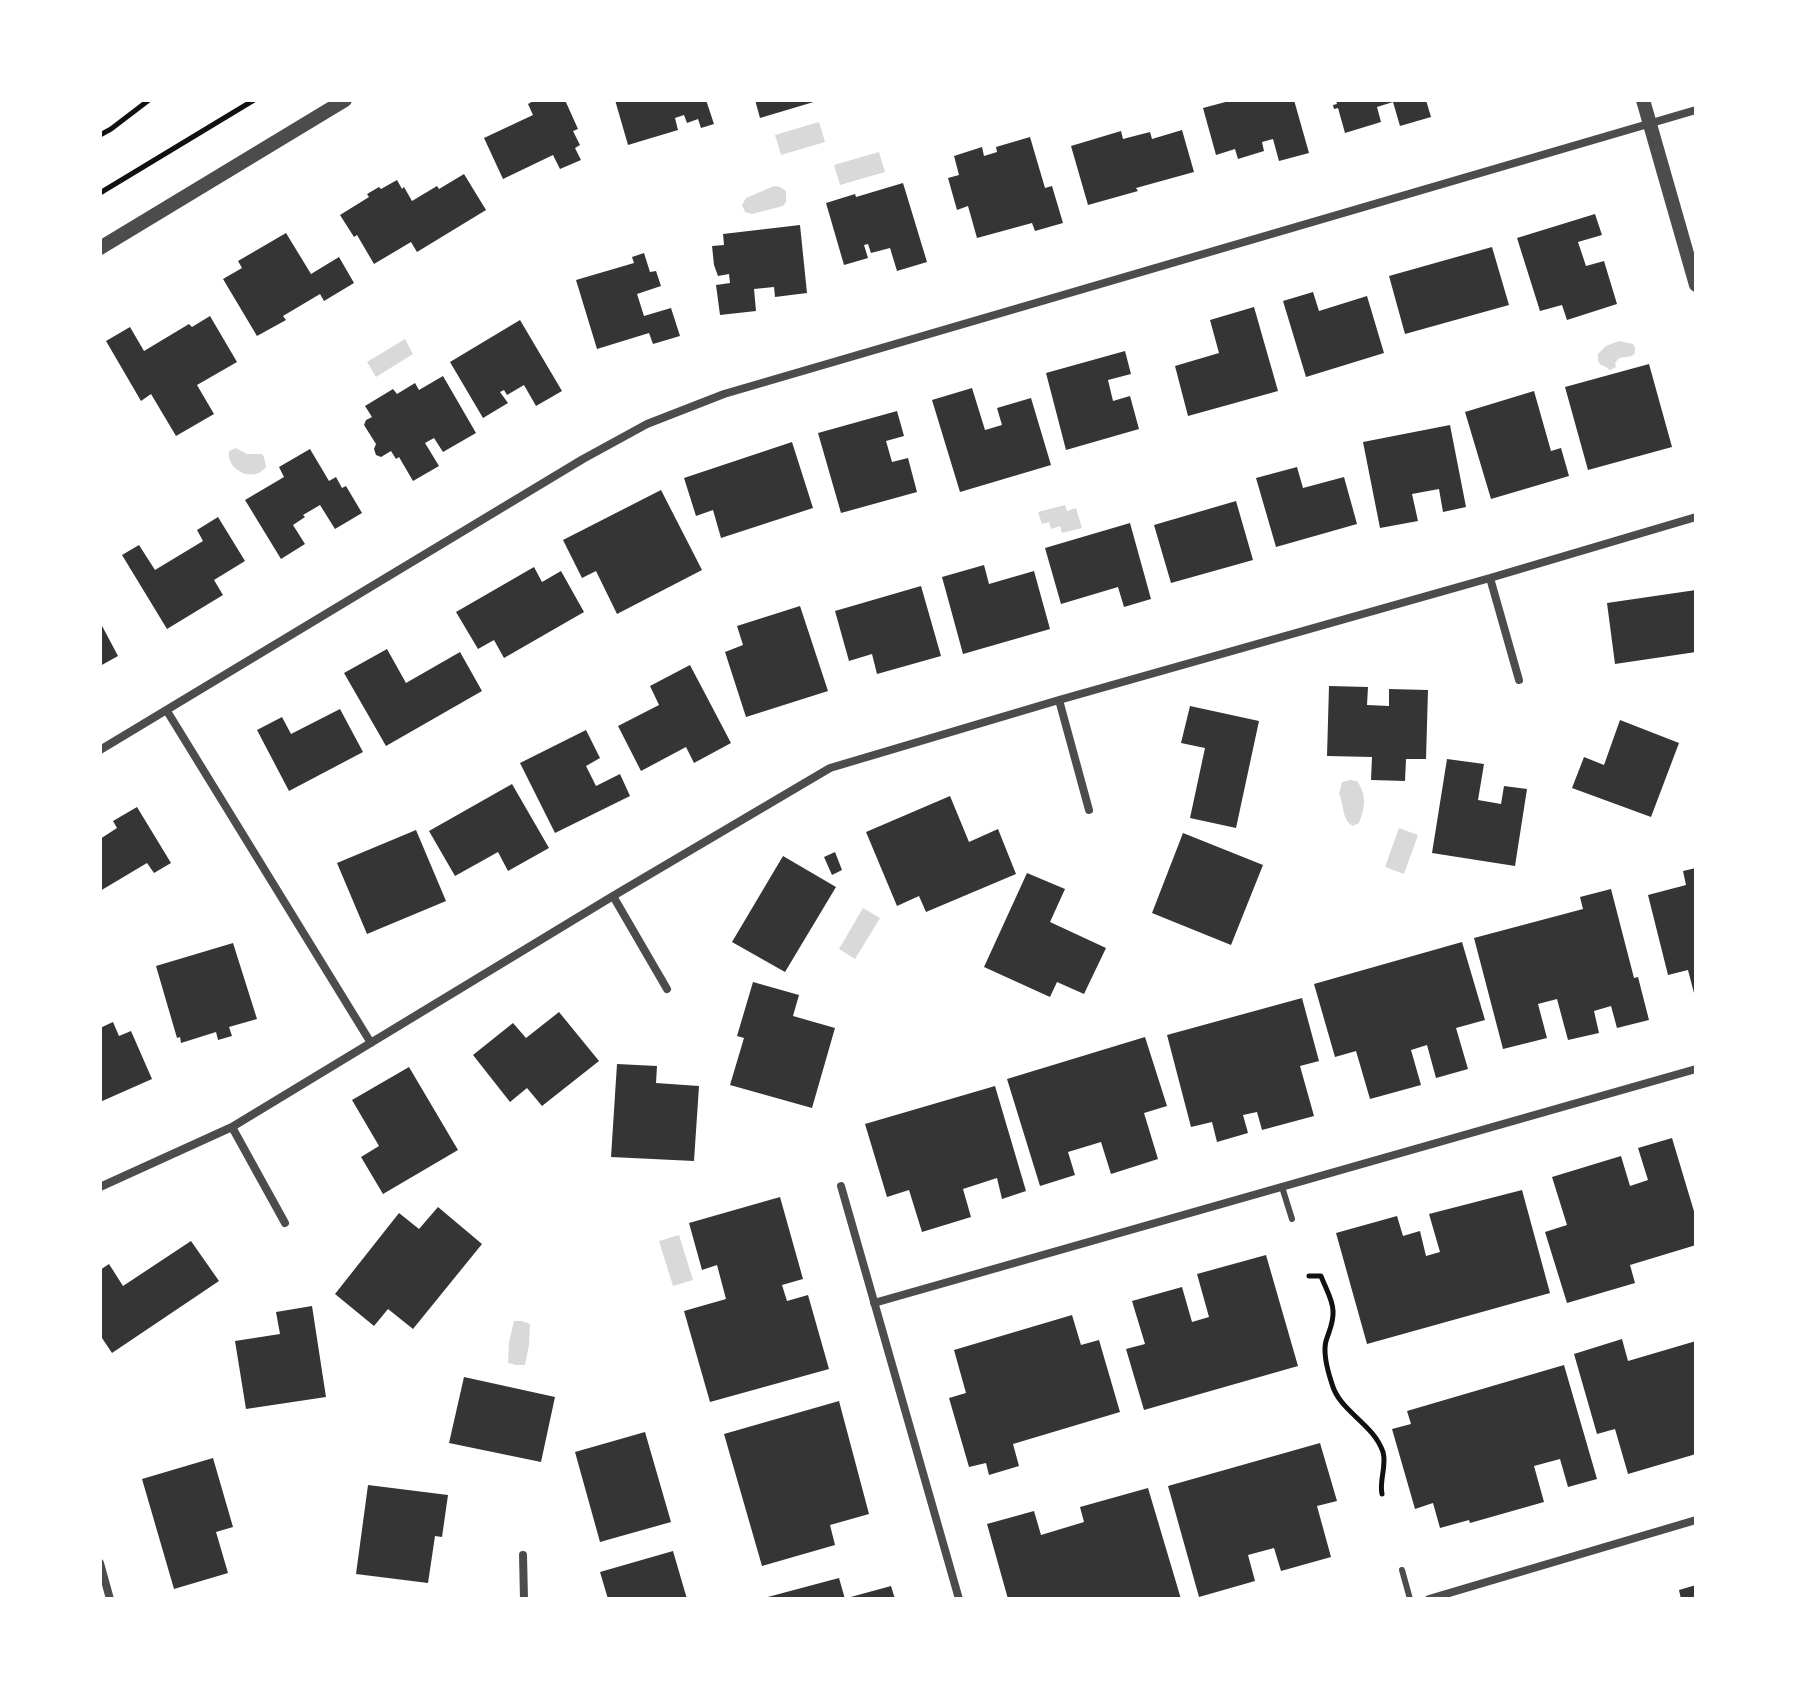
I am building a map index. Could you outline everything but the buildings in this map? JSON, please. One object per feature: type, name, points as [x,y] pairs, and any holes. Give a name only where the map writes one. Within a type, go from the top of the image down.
[{"type":"street","points":[[100,248],[345,100]]},
{"type":"street","points":[[1643,100],[1696,285]]},
{"type":"street","points":[[100,750],[583,459],[647,424],[740,390],[1696,110]]},
{"type":"street","points":[[100,1187],[232,1127],[830,768],[1696,517]]},
{"type":"street","points":[[1490,578],[1519,680]]},
{"type":"street","points":[[1059,700],[1089,810]]},
{"type":"street","points":[[167,711],[371,1043]]},
{"type":"street","points":[[613,896],[667,989]]},
{"type":"street","points":[[874,1303],[1696,1069]]},
{"type":"street","points":[[232,1127],[285,1223]]},
{"type":"street","points":[[841,1186],[959,1599]]},
{"type":"street","points":[[1429,1599],[1696,1520]]},
{"type":"street","points":[[523,1555],[524,1599]]},
{"type":"street","points":[[100,1563],[110,1599]]},
{"type":"lane","points":[[1282,1187],[1292,1219]]},
{"type":"lane","points":[[1402,1570],[1410,1599]]},
{"type":"path","points":[[100,135],[149,100]]},
{"type":"path","points":[[100,193],[254,100]]},
{"type":"path","points":[[1309,1276],[1321,1276],[1334,1309],[1325,1343],[1332,1386],[1338,1400],[1365,1423],[1383,1452],[1382,1494]]},
{"type":"shaded area","points":[[819,122],[825,142],[781,155],[775,135]]},
{"type":"shaded area","points":[[879,152],[885,172],[840,185],[834,165]]},
{"type":"shaded area","points":[[774,186],[786,191],[783,206],[752,214],[745,212],[742,205],[746,198]]},
{"type":"shaded area","points":[[405,339],[413,354],[376,377],[367,362]]},
{"type":"shaded area","points":[[1619,341],[1633,344],[1635,353],[1619,358],[1616,367],[1610,370],[1599,363],[1598,354],[1606,346]]},
{"type":"shaded area","points":[[236,448],[247,454],[262,454],[266,467],[255,474],[236,469],[229,458],[229,451]]},
{"type":"shaded area","points":[[1065,505],[1067,511],[1076,508],[1082,528],[1062,533],[1060,526],[1051,529],[1049,522],[1042,524],[1038,512]]},
{"type":"shaded area","points":[[1357,781],[1364,802],[1359,823],[1353,826],[1345,816],[1339,794],[1342,782]]},
{"type":"shaded area","points":[[1399,828],[1418,835],[1404,874],[1385,867]]},
{"type":"shaded area","points":[[863,908],[880,918],[855,959],[839,949]]},
{"type":"shaded area","points":[[679,1235],[693,1280],[673,1286],[659,1241]]},
{"type":"shaded area","points":[[514,1321],[530,1324],[525,1365],[508,1363]]}]
